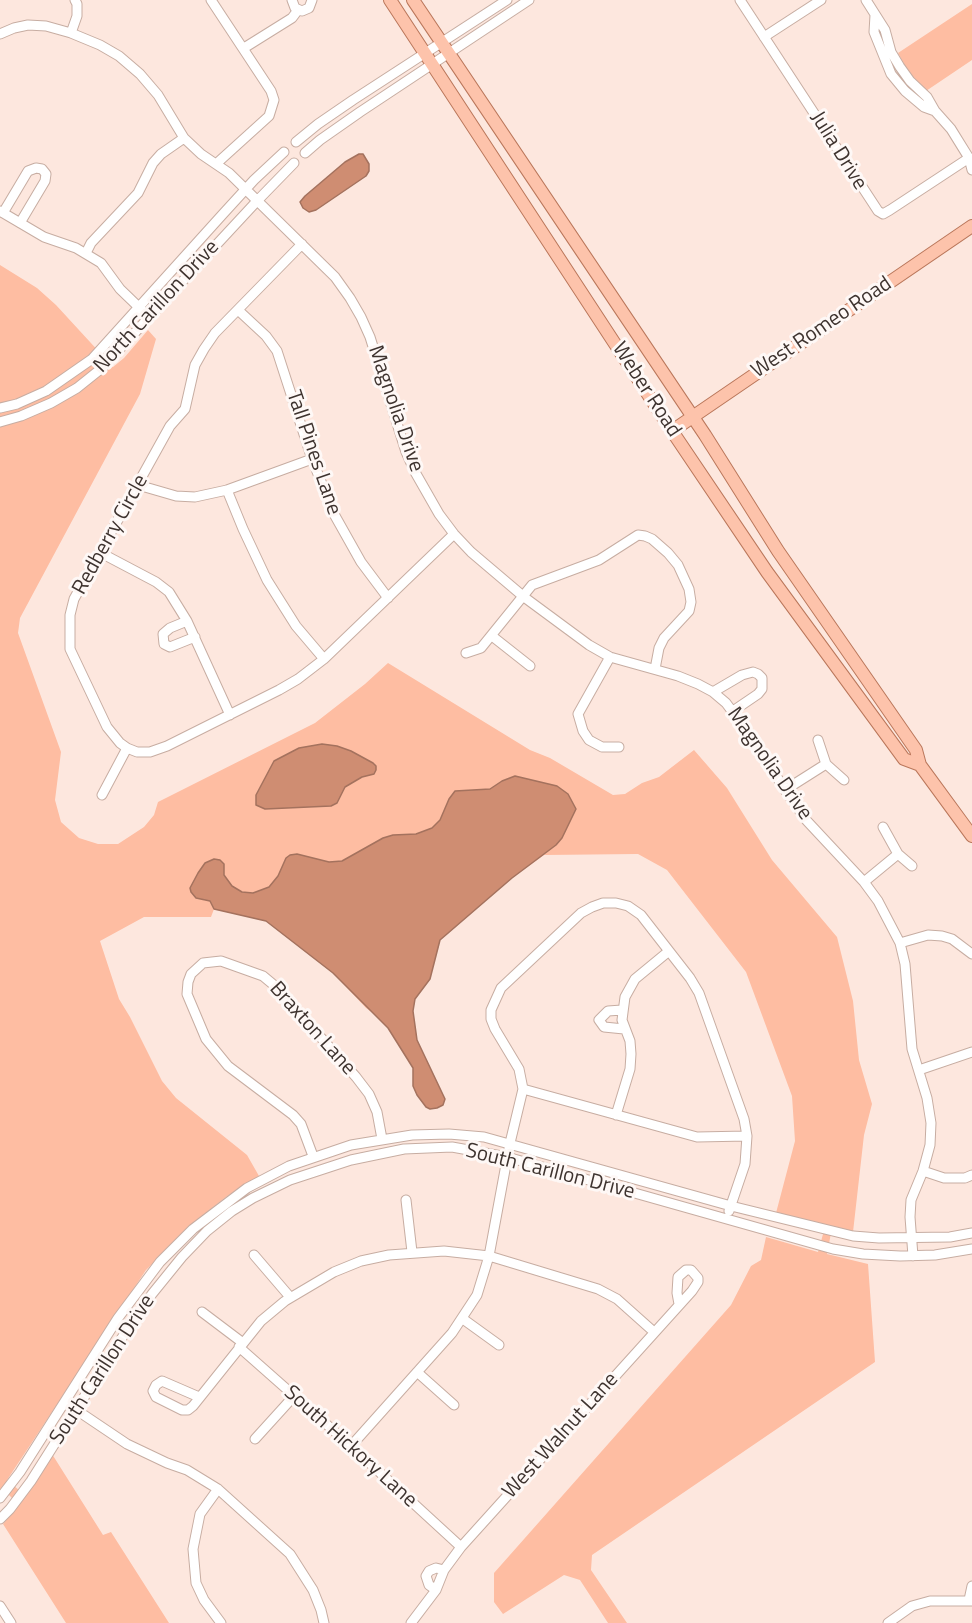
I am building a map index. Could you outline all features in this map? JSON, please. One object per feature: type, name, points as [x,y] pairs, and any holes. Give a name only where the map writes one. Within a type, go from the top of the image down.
[{"type":"main road","name":"Weber Road","points":[[390,0],[767,572],[904,759],[920,765]]},
{"type":"main road","name":"Weber Road","points":[[413,0],[693,417],[778,551],[916,750],[920,765],[972,836]]},
{"type":"main road","name":"West Romeo Road","points":[[672,431],[972,226]]},
{"type":"street","points":[[71,33],[77,16],[75,0]]},
{"type":"street","points":[[212,0],[271,91],[274,100],[269,116],[216,164]]},
{"type":"street","points":[[292,0],[298,10],[309,8],[312,0]]},
{"type":"street","points":[[296,142],[318,124],[507,0]]},
{"type":"street","points":[[305,153],[320,140],[529,0]]},
{"type":"street","name":"Julia Drive","points":[[740,0],[878,211],[883,213],[890,210],[971,158]]},
{"type":"street","points":[[764,37],[821,0]]},
{"type":"street","points":[[866,0],[875,15],[874,32],[891,74],[905,91],[924,107],[934,111],[951,129],[971,158],[972,170]]},
{"type":"street","points":[[244,48],[292,18],[298,10]]},
{"type":"street","points":[[0,21],[2,33]]},
{"type":"street","name":"Magnolia Drive","points":[[2,33],[28,26],[46,26],[71,33],[119,56],[140,74],[158,94],[184,138],[245,189],[335,277],[361,316],[370,337],[406,452],[415,472],[439,514],[454,534],[524,597],[571,633],[610,657],[655,669],[698,684],[713,692],[733,711],[807,821],[864,882],[878,901],[900,943],[905,963],[908,1026],[912,1049],[927,1098],[931,1123],[930,1145],[923,1171],[911,1200],[913,1256]]},
{"type":"street","points":[[86,253],[91,243],[138,193],[153,163],[161,154],[184,138]]},
{"type":"street","name":"North Carillon Drive","points":[[0,408],[46,391],[92,359],[245,189],[285,152]]},
{"type":"street","name":"North Carillon Drive","points":[[0,422],[51,403],[77,388],[102,368],[294,163]]},
{"type":"street","points":[[20,223],[45,181],[46,174],[42,169],[36,168],[28,171],[2,212],[20,223],[44,237],[86,253],[101,263],[120,289],[149,317]]},
{"type":"street","name":"Redberry Circle","points":[[128,748],[120,743],[107,727],[70,649],[70,615],[74,599],[170,426],[185,409],[195,365],[204,349],[215,333],[302,244]]},
{"type":"street","name":"Tall Pines Lane","points":[[238,310],[266,336],[277,351],[312,459],[327,497],[345,537],[388,598]]},
{"type":"street","points":[[138,485],[176,496],[195,497],[227,490],[312,459]]},
{"type":"street","points":[[227,490],[267,580],[297,626],[324,659]]},
{"type":"street","points":[[102,795],[128,748],[137,752],[150,752],[167,746],[298,679],[324,659],[454,534]]},
{"type":"street","points":[[466,653],[481,648],[532,585],[599,560],[638,536],[652,539],[678,565],[689,589],[691,602],[689,611],[664,638],[658,648],[655,669]]},
{"type":"street","points":[[101,553],[156,582],[169,592],[195,637],[230,715]]},
{"type":"street","points":[[187,621],[170,628],[163,634],[164,644],[170,647],[195,637]]},
{"type":"street","points":[[492,636],[530,666]]},
{"type":"street","points":[[610,657],[578,714],[583,731],[589,740],[602,747],[619,747]]},
{"type":"street","points":[[713,692],[746,673],[758,674],[762,678],[762,689],[733,711]]},
{"type":"street","points":[[818,740],[826,764],[844,780]]},
{"type":"street","points":[[785,790],[826,764]]},
{"type":"street","points":[[883,826],[898,854],[912,866]]},
{"type":"street","points":[[864,882],[898,854]]},
{"type":"street","points":[[351,1446],[462,1319],[477,1295],[489,1256],[507,1157],[523,1089],[519,1069],[491,1019],[491,1010],[501,988],[581,913],[603,903],[628,906],[641,915],[699,993],[744,1119],[747,1136],[745,1164],[726,1219]]},
{"type":"street","points":[[900,943],[928,935],[942,936],[952,939],[972,954]]},
{"type":"street","points":[[616,1115],[630,1061],[630,1041],[624,1029],[622,1010],[625,997],[635,979],[669,951]]},
{"type":"street","name":"Braxton Lane","points":[[313,1156],[302,1125],[293,1115],[228,1065],[206,1039],[187,993],[191,974],[203,963],[221,961],[263,976],[274,986],[369,1094],[377,1112],[382,1138]]},
{"type":"street","points":[[622,1010],[608,1011],[599,1020],[604,1027],[609,1029],[624,1029]]},
{"type":"street","points":[[919,1070],[972,1052]]},
{"type":"street","points":[[523,1089],[696,1137],[747,1136]]},
{"type":"street","name":"South Carillon Drive","points":[[0,1498],[20,1472],[138,1289],[160,1262],[193,1229],[247,1188],[288,1166],[351,1145],[382,1138],[449,1134],[484,1137],[731,1206],[853,1236],[912,1238],[950,1237],[972,1233]]},
{"type":"street","name":"South Carillon Drive","points":[[0,1519],[31,1481],[152,1294],[207,1231],[253,1198],[290,1180],[351,1160],[404,1149],[452,1147],[507,1157],[833,1249],[863,1254],[913,1256],[972,1249]]},
{"type":"street","points":[[923,1171],[944,1178],[964,1178],[972,1175]]},
{"type":"street","points":[[406,1200],[412,1252]]},
{"type":"street","points":[[199,1397],[261,1321],[290,1298],[334,1272],[361,1261],[389,1255],[444,1251],[489,1256],[598,1289],[617,1299],[654,1332]]},
{"type":"street","points":[[254,1255],[290,1298]]},
{"type":"street","name":"West Walnut Lane","points":[[411,1623],[436,1590],[444,1570],[461,1547],[679,1304]]},
{"type":"street","name":"South Hickory Lane","points":[[202,1312],[461,1547]]},
{"type":"street","points":[[462,1319],[499,1345]]},
{"type":"street","points":[[417,1372],[454,1405]]},
{"type":"street","points":[[255,1439],[294,1396]]},
{"type":"street","points":[[65,1402],[127,1444],[187,1470],[218,1490],[290,1554],[313,1590],[324,1623]]},
{"type":"street","points":[[218,1490],[200,1514],[193,1549],[196,1583],[204,1600],[221,1623]]},
{"type":"street","name":"West Walnut Lane","points":[[436,1590],[429,1585],[426,1576],[429,1571],[436,1568],[444,1570]]},
{"type":"street","points":[[888,1623],[912,1606],[930,1601],[971,1600],[972,1586]]},
{"type":"street","points":[[0,1606],[11,1623]]},
{"type":"shaded area","points":[[972,4],[972,60],[926,91],[908,71],[898,53]]},
{"type":"shaded area","points":[[363,154],[369,164],[366,176],[316,210],[309,212],[303,208],[300,202],[305,196],[345,162]]},
{"type":"shaded area","points":[[0,265],[37,288],[56,305],[113,367],[124,358],[148,330],[156,339],[140,394],[20,618],[18,633],[61,752],[55,800],[61,822],[79,838],[98,844],[118,844],[144,827],[154,815],[158,802],[315,723],[388,663],[530,750],[550,758],[613,795],[625,794],[642,783],[659,777],[694,750],[727,788],[772,860],[837,937],[853,1001],[859,1060],[872,1104],[864,1135],[853,1232],[832,1228],[827,1254],[868,1264],[875,1362],[592,1555],[591,1570],[627,1623],[608,1623],[580,1580],[564,1575],[503,1614],[494,1602],[494,1573],[731,1305],[751,1266],[761,1260],[766,1237],[818,1252],[825,1227],[776,1213],[795,1141],[792,1096],[746,972],[667,870],[638,854],[544,855],[512,878],[440,940],[430,979],[415,999],[413,1011],[417,1040],[445,1099],[443,1105],[437,1108],[426,1107],[417,1095],[413,1086],[413,1068],[380,1018],[366,1008],[333,973],[266,921],[214,909],[211,917],[144,917],[100,941],[119,999],[162,1081],[176,1098],[247,1155],[259,1176],[226,1197],[198,1219],[146,1270],[7,1480],[26,1496],[52,1454],[103,1535],[111,1532],[169,1623],[66,1623],[3,1524],[19,1505],[2,1488],[0,1489]]},
{"type":"shaded area","points":[[322,744],[351,751],[373,763],[376,766],[374,774],[362,777],[345,787],[337,803],[331,806],[265,809],[256,805],[256,795],[274,761],[299,748]]},
{"type":"shaded area","points":[[515,776],[557,786],[568,794],[576,809],[562,838],[556,845],[512,878],[440,940],[430,979],[415,999],[413,1011],[417,1040],[445,1099],[443,1105],[437,1108],[426,1107],[417,1095],[413,1086],[413,1068],[388,1028],[333,973],[266,921],[214,909],[210,901],[196,898],[191,892],[190,888],[198,873],[205,863],[214,859],[224,864],[224,875],[232,886],[242,892],[253,893],[269,887],[290,855],[297,854],[329,862],[342,861],[383,838],[416,834],[432,828],[440,820],[455,791],[490,789]]}]
